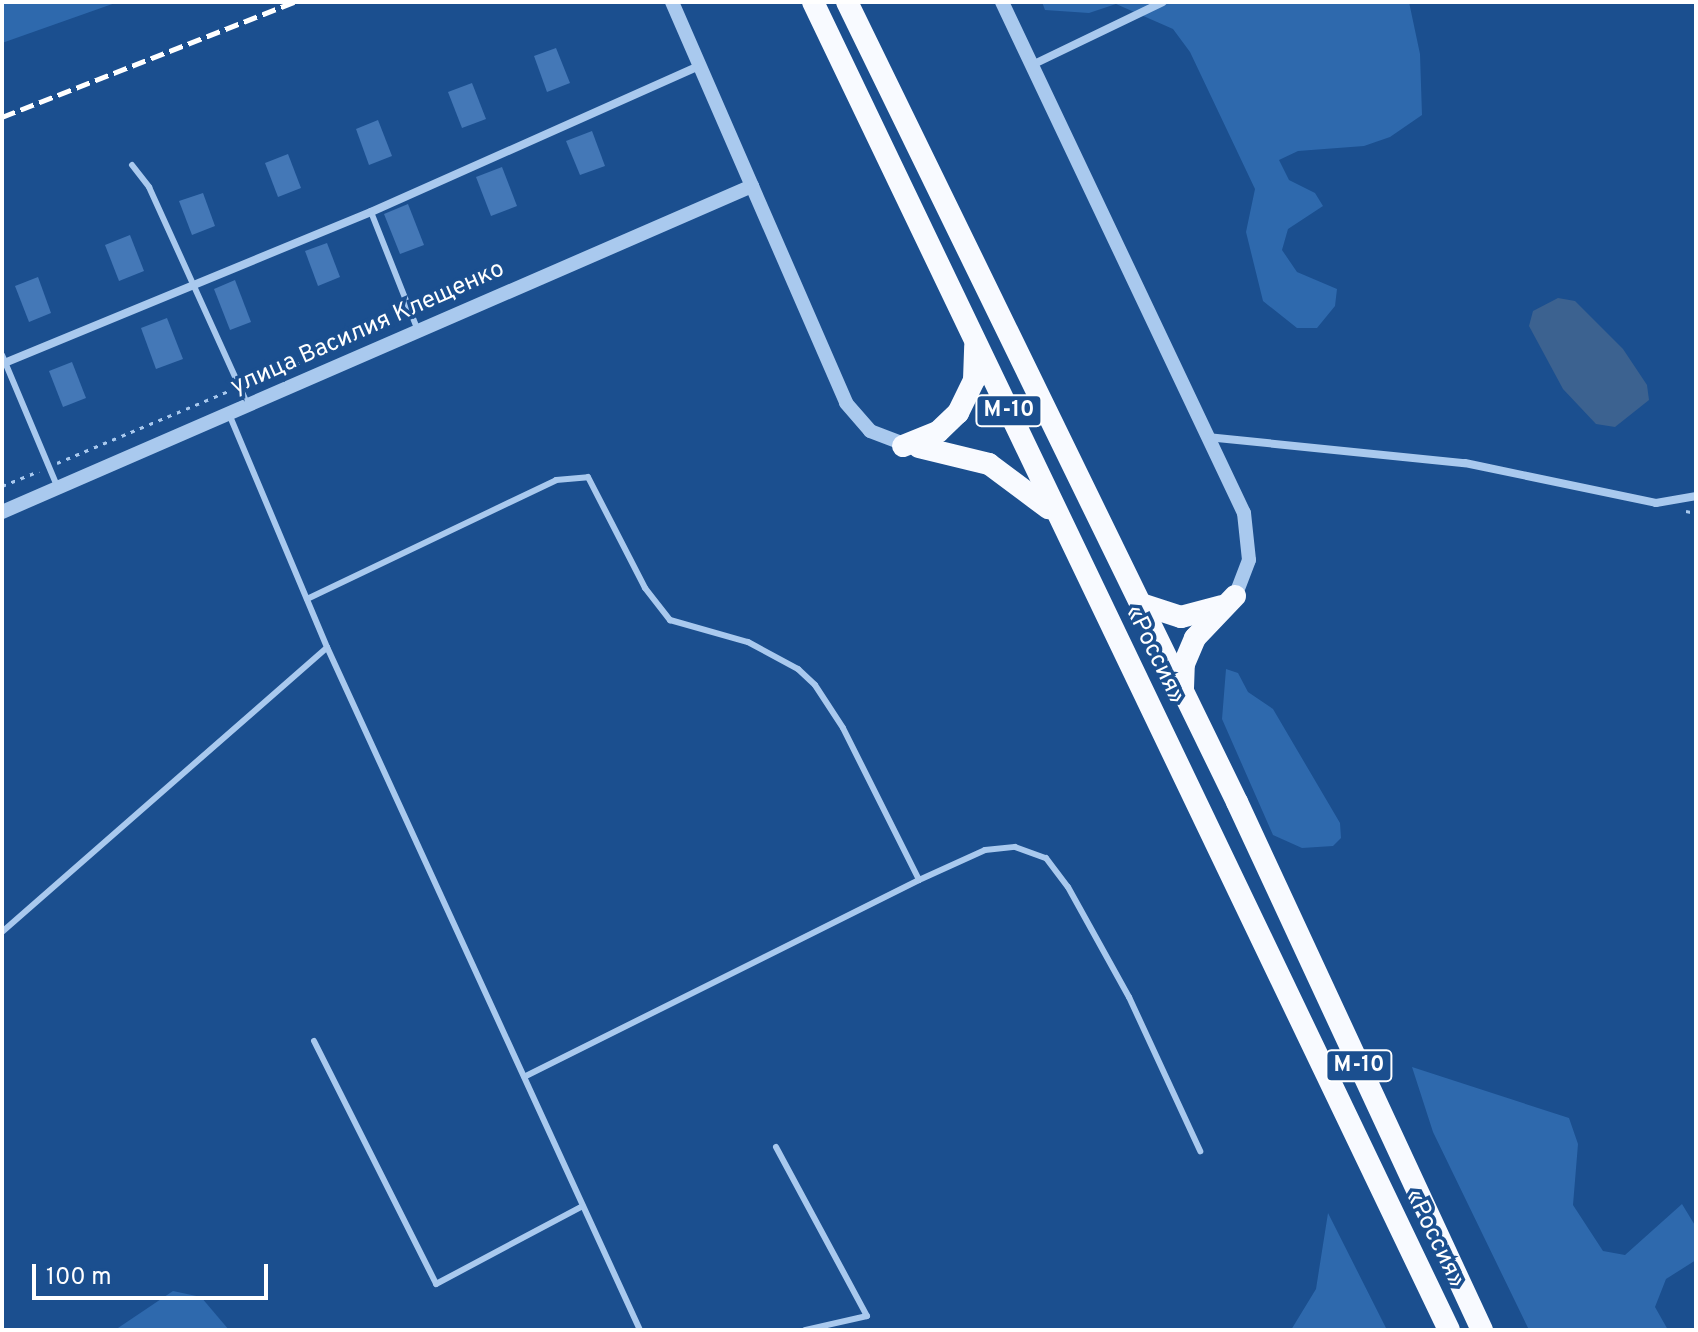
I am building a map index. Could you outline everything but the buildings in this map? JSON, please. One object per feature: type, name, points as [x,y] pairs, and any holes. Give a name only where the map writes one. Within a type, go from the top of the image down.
[{"type":"highway","name":"«Россия»","points":[[813,2],[1449,1330]]},
{"type":"highway","name":"«Россия»","points":[[847,2],[1184,693],[1482,1330]]},
{"type":"highway","points":[[911,447],[938,432],[963,406],[976,371],[969,325]]},
{"type":"highway","points":[[911,447],[962,454],[1002,470],[1037,496],[1064,529]]},
{"type":"highway","points":[[1141,604],[1164,614],[1189,616],[1214,610],[1235,596]]},
{"type":"highway","points":[[1184,693],[1190,646],[1235,596]]},
{"type":"street","points":[[672,2],[846,403],[870,431],[911,447]]},
{"type":"street","points":[[1002,2],[1249,532],[1249,560],[1235,596]]},
{"type":"street","points":[[1032,65],[1163,2]]},
{"type":"street","points":[[3,360],[371,212],[699,66]]},
{"type":"street","name":"улица Василия Клещенко","points":[[2,512],[752,186]]},
{"type":"street","points":[[1207,437],[1465,463],[1656,503],[1696,496]]},
{"type":"lane","points":[[132,165],[149,187],[248,405]]},
{"type":"lane","points":[[371,212],[418,331]]},
{"type":"lane","points":[[3,360],[58,488]]},
{"type":"lane","points":[[229,414],[327,647],[640,1330]]},
{"type":"lane","points":[[307,599],[556,480],[588,477],[645,588],[670,620],[748,642],[798,669],[815,685],[919,880]]},
{"type":"lane","points":[[2,932],[327,647]]},
{"type":"lane","points":[[524,1077],[919,880],[985,850],[1015,847],[1046,858],[1068,887],[1129,997],[1200,1151]]},
{"type":"lane","points":[[314,1041],[436,1284],[583,1206]]},
{"type":"lane","points":[[776,1147],[867,1316],[805,1330]]},
{"type":"path","points":[[2,486],[369,335]]},
{"type":"shaded area","points":[[2,2],[118,2],[2,43]]},
{"type":"shaded area","points":[[1042,2],[1409,2],[1420,54],[1422,115],[1390,137],[1364,146],[1298,151],[1279,160],[1289,180],[1315,193],[1323,206],[1288,229],[1282,250],[1297,272],[1337,289],[1335,306],[1317,328],[1297,328],[1263,301],[1246,232],[1255,189],[1190,52],[1173,29],[1116,4],[1089,13],[1045,10]]},
{"type":"shaded area","points":[[1558,298],[1575,301],[1623,349],[1647,385],[1649,400],[1615,427],[1596,424],[1563,389],[1529,326],[1533,311]]},
{"type":"shaded area","points":[[1226,669],[1238,673],[1248,692],[1273,709],[1340,823],[1341,838],[1333,846],[1302,848],[1273,835],[1222,719]]},
{"type":"shaded area","points":[[1412,1067],[1569,1118],[1578,1144],[1573,1205],[1603,1251],[1625,1255],[1682,1204],[1696,1227],[1696,1260],[1666,1279],[1655,1307],[1668,1330],[1529,1330],[1433,1132]]},
{"type":"shaded area","points":[[1328,1213],[1387,1330],[1291,1330],[1316,1289]]},
{"type":"shaded area","points":[[173,1291],[201,1297],[229,1330],[115,1330]]},
{"type":"railway","points":[[2,117],[294,2]]}]
